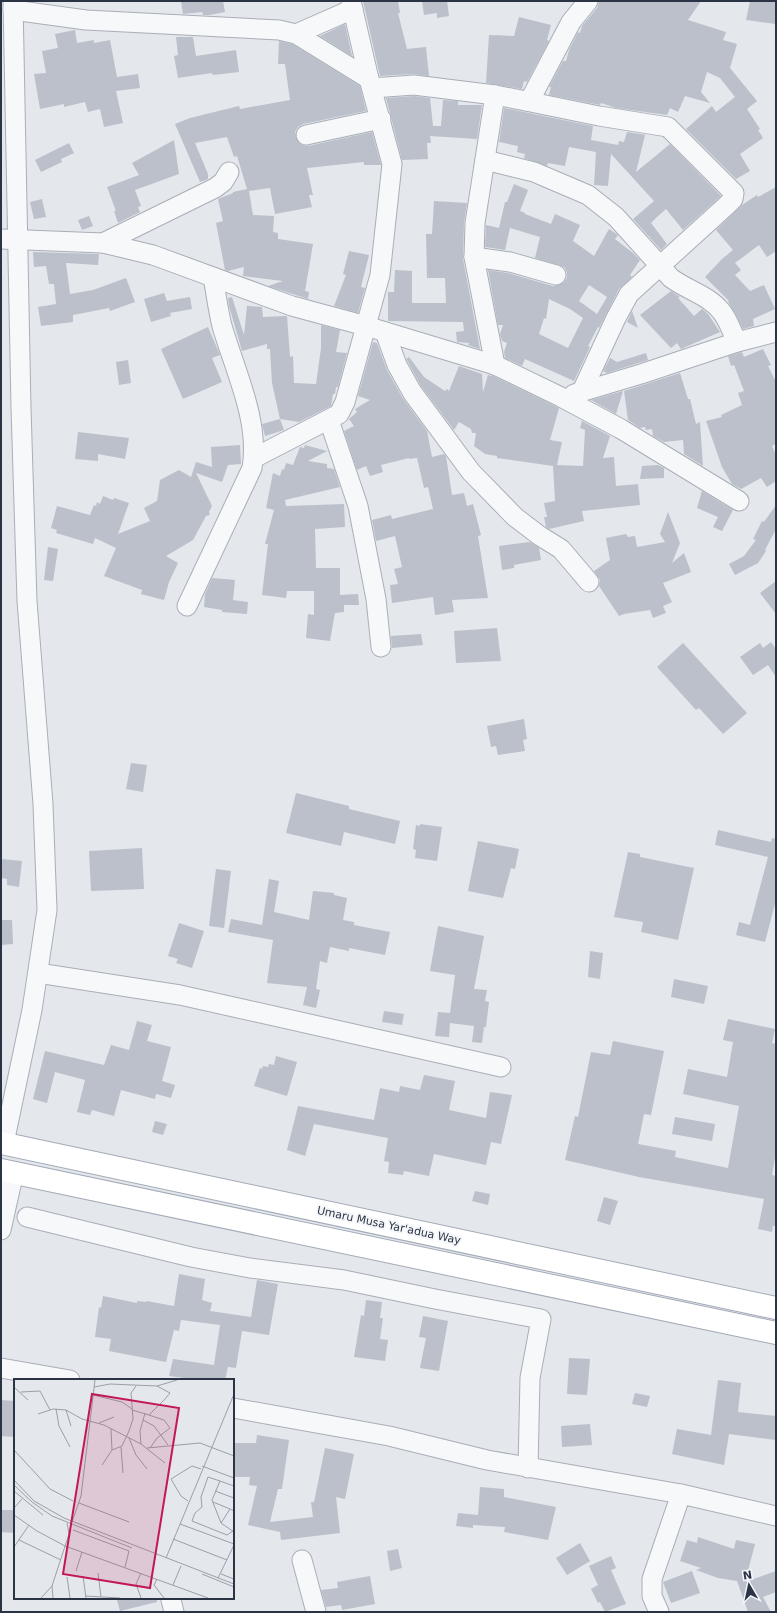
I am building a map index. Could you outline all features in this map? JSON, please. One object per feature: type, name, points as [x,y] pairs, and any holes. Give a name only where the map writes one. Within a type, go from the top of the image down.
[{"type":"main road","name":"Umaru Musa Yar'adua Way","points":[[2,1143],[776,1308]]},
{"type":"main road","points":[[63,1182],[68,1157]]},
{"type":"main road","points":[[8,1171],[776,1332]]},
{"type":"street","points":[[526,101],[531,98],[571,22],[588,1]]},
{"type":"street","points":[[2,1143],[32,1010],[47,910],[43,804],[27,601],[9,239],[13,5],[86,20],[279,30],[296,34],[370,84],[414,85],[495,95],[599,116],[668,127],[734,193],[733,199],[661,267],[639,284],[630,294],[616,318],[582,391]]},
{"type":"street","points":[[254,458],[339,414],[345,402],[380,275],[392,164],[370,84],[352,5],[296,34]]},
{"type":"street","points":[[495,95],[475,223],[474,257],[495,365]]},
{"type":"street","points":[[306,135],[380,119]]},
{"type":"street","points":[[485,160],[534,172],[588,195],[616,217],[670,278],[709,300],[721,311],[737,342]]},
{"type":"street","points":[[103,244],[214,188],[223,182],[229,172]]},
{"type":"street","points":[[9,239],[103,244],[153,255],[292,306],[366,326],[495,365],[561,397],[621,429],[739,501]]},
{"type":"street","points":[[474,257],[510,262],[556,276]]},
{"type":"street","points":[[187,606],[252,468],[254,458],[254,430],[222,324],[213,277]]},
{"type":"street","points":[[385,332],[397,365],[412,392],[471,472],[515,517],[540,536],[561,549],[589,582]]},
{"type":"street","points":[[561,397],[641,374],[737,342],[776,332]]},
{"type":"street","points":[[329,420],[358,506],[376,599],[381,646]]},
{"type":"street","points":[[38,973],[180,995],[501,1067]]},
{"type":"street","points":[[1,1230],[8,1171]]},
{"type":"street","points":[[27,1217],[191,1257],[250,1268],[344,1280],[541,1319],[530,1378],[528,1468]]},
{"type":"street","points":[[1,1368],[64,1379]]},
{"type":"street","points":[[234,1408],[389,1436],[528,1468],[681,1494],[776,1516]]},
{"type":"street","points":[[659,1612],[652,1596],[652,1579],[681,1494]]},
{"type":"street","points":[[302,1560],[316,1612]]},
{"type":"building","points":[[181,1],[223,1],[225,12],[210,15],[203,15],[202,12],[183,14]]},
{"type":"building","points":[[363,1],[398,1],[400,13],[398,13],[407,49],[426,47],[429,76],[413,74],[380,76]]},
{"type":"building","points":[[422,1],[447,1],[449,16],[437,18],[437,13],[424,15]]},
{"type":"building","points":[[599,1],[701,1],[688,20],[726,32],[723,40],[737,44],[730,68],[757,101],[747,109],[760,129],[758,130],[763,138],[740,154],[750,171],[736,179],[686,129],[712,106],[716,112],[735,97],[720,78],[707,72],[701,92],[710,103],[685,96],[678,112],[670,108],[667,115],[616,108],[601,103],[600,105],[549,95],[551,87],[549,87],[563,61],[566,61],[569,50],[578,32],[580,33],[582,26],[597,8]]},
{"type":"building","points":[[750,1],[776,1],[776,24],[746,20]]},
{"type":"building","points":[[519,17],[551,25],[547,40],[549,41],[527,82],[524,81],[522,89],[486,83],[489,35],[514,36]]},
{"type":"building","points":[[345,24],[352,56],[320,36]]},
{"type":"building","points":[[75,30],[77,43],[94,40],[94,43],[110,40],[117,77],[138,74],[140,88],[116,91],[123,123],[104,127],[100,109],[88,112],[85,102],[64,107],[64,104],[40,109],[34,74],[46,73],[42,51],[58,48],[55,34]]},
{"type":"building","points":[[176,37],[193,37],[196,56],[236,50],[239,72],[213,75],[212,73],[178,78],[174,56],[178,55]]},
{"type":"building","points":[[279,41],[292,44],[360,86],[366,111],[303,124],[298,127],[295,132],[298,142],[302,145],[308,146],[372,132],[381,165],[364,165],[364,162],[307,168],[313,195],[309,195],[312,207],[302,209],[275,214],[270,188],[249,191],[253,215],[274,216],[273,232],[278,233],[278,239],[313,244],[305,291],[309,292],[308,299],[268,286],[283,281],[243,276],[244,267],[228,271],[225,270],[216,223],[223,221],[218,199],[233,192],[247,189],[237,156],[234,157],[227,137],[195,143],[208,174],[208,179],[200,182],[175,124],[190,118],[239,106],[240,109],[290,100],[285,64],[278,64]]},
{"type":"building","points":[[414,96],[430,98],[433,126],[441,126],[443,100],[458,101],[458,105],[482,105],[477,139],[430,136],[431,143],[427,143],[428,159],[402,160],[386,98]]},
{"type":"building","points":[[504,108],[593,126],[591,140],[618,145],[619,141],[624,142],[627,132],[647,135],[645,135],[636,172],[670,144],[721,196],[683,230],[666,209],[657,217],[651,223],[667,244],[661,250],[633,219],[654,201],[611,154],[608,186],[594,185],[596,152],[569,147],[565,166],[548,163],[547,166],[524,158],[525,154],[517,152],[518,146],[499,142]]},
{"type":"building","points":[[174,140],[179,174],[135,190],[141,206],[138,207],[140,212],[118,223],[114,211],[116,211],[107,187],[139,175],[132,163]]},
{"type":"building","points":[[69,143],[74,153],[61,159],[62,162],[41,172],[35,160]]},
{"type":"building","points":[[514,184],[528,190],[520,211],[551,224],[555,214],[580,225],[573,241],[594,256],[609,229],[618,235],[615,239],[640,260],[630,275],[632,277],[619,289],[599,328],[598,327],[588,346],[590,347],[574,381],[525,359],[522,366],[505,358],[504,352],[507,343],[502,341],[500,334],[503,325],[498,325],[488,270],[508,273],[553,286],[563,283],[567,278],[567,272],[564,267],[535,258],[540,237],[510,228],[505,250],[485,247],[486,225],[499,228],[505,202],[507,202]],"holes":[[[589,285],[607,297],[597,314],[579,301]],[[549,299],[570,309],[583,318],[568,348],[539,334],[544,318],[546,319]]]},
{"type":"building","points":[[776,187],[776,251],[767,257],[759,245],[735,263],[741,270],[735,275],[750,291],[764,285],[775,309],[753,319],[754,326],[743,329],[728,302],[729,301],[705,277],[733,250],[716,230],[742,205],[757,195],[758,197]]},
{"type":"building","points":[[42,199],[46,217],[34,219],[30,202]]},
{"type":"building","points":[[434,201],[467,203],[464,223],[463,259],[480,349],[468,345],[469,343],[457,342],[456,332],[464,331],[463,322],[388,321],[388,292],[394,292],[395,270],[412,271],[412,303],[446,303],[445,278],[427,278],[426,234],[432,234]]},
{"type":"building","points":[[89,216],[93,226],[82,230],[78,220]]},
{"type":"building","points":[[349,251],[369,255],[361,287],[365,288],[358,313],[334,306],[346,275],[343,274]]},
{"type":"building","points":[[33,252],[99,254],[98,265],[66,263],[70,294],[93,290],[126,278],[135,302],[110,311],[109,308],[73,315],[73,322],[41,326],[38,307],[56,304],[54,284],[49,284],[46,266],[34,267]]},
{"type":"building","points":[[671,291],[680,297],[678,298],[694,316],[702,309],[708,314],[720,332],[681,349],[677,343],[671,348],[640,315]]},
{"type":"building","points":[[164,293],[167,301],[190,297],[192,309],[170,313],[171,316],[151,322],[144,299]]},
{"type":"building","points":[[232,297],[244,335],[247,306],[262,307],[263,317],[287,316],[290,357],[293,356],[294,383],[316,384],[321,348],[321,325],[340,330],[336,352],[347,353],[338,387],[336,387],[335,394],[333,394],[331,406],[299,422],[280,419],[272,383],[270,349],[267,349],[267,344],[242,351],[229,306],[228,298]]},
{"type":"building","points":[[632,311],[638,328],[627,322]]},
{"type":"building","points":[[208,327],[220,355],[212,358],[222,382],[183,399],[161,349]]},
{"type":"building","points":[[373,342],[377,343],[387,370],[402,397],[427,431],[432,457],[444,454],[446,456],[452,495],[464,493],[467,506],[473,504],[481,535],[478,536],[488,598],[452,600],[454,612],[435,615],[433,597],[392,603],[390,585],[398,584],[394,569],[402,567],[395,536],[376,541],[372,520],[391,515],[392,519],[433,509],[428,487],[424,488],[417,458],[409,458],[381,465],[383,472],[370,476],[366,466],[357,470],[344,431],[354,426],[349,419],[357,412],[355,409],[370,400],[358,396]]},
{"type":"building","points":[[763,349],[771,365],[768,366],[776,382],[776,444],[772,446],[776,455],[776,481],[767,487],[761,478],[741,489],[732,484],[722,467],[706,421],[722,417],[721,415],[742,405],[738,393],[744,391],[734,365],[731,366],[728,356],[742,352],[744,357]]},
{"type":"building","points":[[646,353],[648,360],[607,373],[603,371],[610,358],[617,362]]},
{"type":"building","points":[[409,357],[424,377],[445,391],[447,389],[449,391],[459,366],[482,374],[483,392],[488,375],[493,376],[559,408],[550,440],[562,442],[557,465],[583,466],[585,430],[580,428],[582,421],[610,436],[603,458],[614,457],[616,486],[638,484],[640,505],[582,511],[584,521],[549,529],[546,527],[544,517],[547,517],[544,503],[555,501],[553,466],[497,458],[497,456],[485,454],[474,446],[476,433],[472,433],[471,429],[459,422],[454,430],[421,386],[406,359]]},
{"type":"building","points":[[128,360],[131,383],[119,385],[116,362]]},
{"type":"building","points":[[680,373],[688,399],[690,399],[696,424],[700,422],[703,466],[684,454],[683,440],[664,442],[653,436],[652,429],[646,430],[645,427],[640,428],[628,420],[624,391]]},
{"type":"building","points":[[623,391],[616,414],[591,400]]},
{"type":"building","points":[[280,419],[284,430],[265,436],[262,424]]},
{"type":"building","points":[[78,432],[129,438],[125,459],[98,454],[98,461],[75,459]]},
{"type":"building","points":[[240,445],[241,464],[228,465],[222,482],[196,473],[212,506],[209,512],[210,515],[206,516],[193,540],[166,556],[178,563],[169,582],[164,600],[141,594],[142,590],[104,576],[116,548],[95,538],[93,544],[56,533],[57,530],[51,528],[57,506],[90,515],[94,505],[96,506],[97,502],[100,504],[103,496],[113,500],[114,498],[129,503],[118,534],[150,521],[144,508],[157,501],[160,480],[179,470],[191,477],[196,462],[212,467],[211,447]]},
{"type":"building","points":[[305,445],[327,451],[308,461],[327,464],[327,468],[334,469],[340,487],[285,500],[286,506],[344,504],[345,527],[315,529],[316,568],[340,568],[340,595],[358,594],[359,605],[344,605],[344,612],[335,613],[330,641],[306,638],[308,614],[314,615],[314,591],[287,591],[286,598],[262,595],[268,544],[265,544],[274,510],[266,508],[273,473],[280,476],[286,463],[293,465],[300,447],[304,448]]},
{"type":"building","points":[[658,465],[664,468],[664,478],[640,479],[642,466]]},
{"type":"building","points":[[702,491],[733,510],[722,531],[713,527],[718,517],[697,508]]},
{"type":"building","points":[[776,505],[776,529],[765,550],[766,551],[758,563],[735,575],[729,564],[744,556],[756,540],[753,539],[762,521],[764,522]]},
{"type":"building","points":[[668,512],[680,543],[672,563],[684,553],[691,572],[663,583],[672,602],[663,606],[666,613],[653,618],[650,610],[619,616],[599,586],[600,580],[594,571],[610,560],[606,538],[626,534],[628,537],[635,536],[637,547],[665,542],[660,534]]},
{"type":"building","points":[[530,542],[539,548],[541,560],[514,565],[514,568],[502,570],[499,546]]},
{"type":"building","points":[[48,547],[58,549],[53,581],[44,580]]},
{"type":"building","points":[[212,578],[235,580],[233,600],[248,602],[247,614],[222,612],[222,610],[204,607],[205,594]]},
{"type":"building","points":[[776,581],[776,614],[760,593]]},
{"type":"building","points":[[497,628],[501,661],[456,663],[454,631]]},
{"type":"building","points":[[421,634],[423,645],[392,648],[391,636]]},
{"type":"building","points":[[771,642],[776,649],[776,677],[768,665],[753,675],[740,657],[760,643],[763,648]]},
{"type":"building","points":[[683,643],[747,713],[723,734],[699,708],[696,710],[657,667]]},
{"type":"building","points":[[524,719],[527,739],[523,740],[525,751],[498,755],[496,746],[491,747],[487,726]]},
{"type":"building","points":[[131,763],[147,765],[143,792],[126,789]]},
{"type":"building","points":[[296,793],[349,806],[349,809],[400,821],[395,844],[344,832],[341,846],[286,833]]},
{"type":"building","points":[[420,824],[442,827],[437,861],[415,858],[416,850],[413,849],[416,825],[420,826]]},
{"type":"building","points":[[718,830],[771,842],[772,838],[776,839],[776,900],[765,942],[736,935],[739,922],[750,925],[768,857],[715,845]]},
{"type":"building","points":[[478,841],[519,849],[515,869],[511,868],[503,898],[468,891]]},
{"type":"building","points":[[142,848],[144,889],[91,891],[89,851]]},
{"type":"building","points":[[628,852],[640,854],[640,857],[694,868],[678,940],[641,932],[643,922],[614,917]]},
{"type":"building","points":[[1,859],[22,861],[19,887],[7,885],[7,879],[1,878]]},
{"type":"building","points":[[216,869],[231,871],[224,928],[209,926]]},
{"type":"building","points":[[269,879],[279,881],[274,912],[309,920],[313,891],[334,893],[334,895],[347,898],[343,920],[354,922],[354,925],[390,932],[385,955],[349,948],[349,951],[330,947],[327,963],[320,961],[316,989],[320,990],[316,1008],[303,1005],[307,987],[267,983],[273,940],[228,932],[231,919],[262,925]]},
{"type":"building","points":[[1,920],[12,920],[13,944],[1,945]]},
{"type":"building","points":[[179,923],[204,931],[192,968],[176,963],[178,959],[168,956]]},
{"type":"building","points":[[438,926],[484,936],[474,989],[487,990],[485,1001],[489,1002],[486,1027],[484,1027],[482,1043],[472,1042],[474,1026],[450,1023],[449,1037],[435,1036],[438,1012],[450,1013],[455,975],[430,971]]},
{"type":"building","points":[[590,951],[603,953],[600,979],[588,977]]},
{"type":"building","points":[[674,979],[708,986],[704,1004],[671,997]]},
{"type":"building","points":[[384,1011],[404,1014],[402,1025],[382,1022]]},
{"type":"building","points":[[728,1019],[775,1029],[772,1043],[776,1044],[776,1152],[772,1175],[776,1176],[776,1226],[773,1226],[772,1232],[758,1229],[764,1199],[639,1177],[565,1160],[575,1116],[578,1117],[591,1052],[610,1055],[613,1041],[664,1051],[651,1115],[644,1114],[638,1144],[676,1151],[675,1157],[728,1168],[739,1106],[683,1094],[688,1069],[727,1077],[733,1042],[723,1040]]},
{"type":"building","points":[[137,1021],[152,1025],[147,1041],[171,1047],[162,1081],[175,1085],[171,1098],[156,1094],[155,1099],[121,1090],[114,1116],[92,1110],[90,1115],[77,1112],[85,1080],[55,1072],[47,1103],[33,1099],[45,1051],[104,1065],[111,1045],[129,1050]]},
{"type":"building","points":[[276,1056],[297,1062],[287,1096],[254,1086],[260,1068],[262,1069],[263,1066],[268,1067],[269,1064],[274,1065]]},
{"type":"building","points":[[424,1075],[455,1081],[449,1110],[486,1118],[490,1092],[512,1095],[501,1144],[491,1142],[486,1165],[434,1154],[429,1176],[404,1171],[403,1175],[388,1173],[389,1162],[384,1161],[388,1138],[314,1124],[305,1156],[287,1150],[298,1106],[374,1120],[380,1088],[399,1092],[400,1086],[420,1090]]},
{"type":"building","points":[[675,1117],[715,1124],[712,1141],[672,1134]]},
{"type":"building","points":[[155,1121],[167,1124],[163,1135],[152,1132]]},
{"type":"building","points":[[475,1191],[490,1194],[488,1205],[472,1201]]},
{"type":"building","points":[[604,1197],[618,1201],[610,1225],[597,1221]]},
{"type":"building","points":[[179,1274],[205,1279],[202,1300],[212,1303],[210,1311],[251,1317],[257,1280],[278,1284],[269,1335],[242,1331],[236,1368],[228,1367],[225,1379],[192,1379],[169,1376],[173,1359],[214,1365],[220,1325],[181,1320],[179,1331],[174,1330],[166,1362],[109,1351],[111,1339],[95,1337],[99,1307],[101,1308],[103,1296],[137,1303],[137,1301],[146,1301],[174,1306]]},
{"type":"building","points":[[366,1300],[382,1302],[380,1318],[383,1318],[380,1339],[388,1340],[385,1361],[354,1357],[361,1315],[364,1316]]},
{"type":"building","points":[[423,1316],[448,1321],[439,1371],[420,1368],[426,1338],[419,1337]]},
{"type":"building","points":[[569,1358],[590,1359],[587,1395],[567,1394]]},
{"type":"building","points":[[718,1380],[741,1383],[738,1412],[776,1416],[776,1440],[729,1434],[724,1465],[672,1454],[677,1429],[711,1435]]},
{"type":"building","points":[[635,1393],[650,1396],[647,1407],[632,1404]]},
{"type":"building","points":[[1,1400],[14,1401],[14,1437],[1,1436]]},
{"type":"building","points":[[590,1424],[592,1445],[562,1447],[561,1426]]},
{"type":"building","points":[[257,1435],[289,1440],[282,1489],[278,1489],[270,1522],[313,1517],[311,1502],[314,1502],[325,1448],[354,1454],[345,1499],[336,1497],[340,1533],[281,1540],[280,1532],[248,1525],[257,1486],[249,1485],[250,1477],[234,1477],[234,1443],[256,1443]]},
{"type":"building","points":[[480,1487],[504,1489],[504,1497],[556,1507],[548,1540],[504,1532],[505,1527],[473,1525],[473,1528],[456,1526],[458,1513],[478,1515]]},
{"type":"building","points":[[1,1510],[14,1510],[14,1533],[1,1532]]},
{"type":"building","points":[[698,1537],[734,1549],[736,1540],[755,1544],[745,1582],[776,1571],[776,1592],[763,1597],[771,1612],[748,1612],[737,1581],[718,1578],[696,1570],[701,1568],[680,1561],[687,1540],[697,1543]]},
{"type":"building","points":[[580,1543],[590,1561],[567,1575],[556,1558]]},
{"type":"building","points":[[398,1549],[402,1568],[390,1571],[387,1551]]},
{"type":"building","points":[[611,1556],[616,1568],[611,1570],[626,1604],[605,1612],[600,1602],[598,1603],[591,1589],[598,1585],[589,1566]]},
{"type":"building","points":[[692,1571],[700,1593],[671,1603],[663,1582]]},
{"type":"building","points":[[370,1576],[375,1604],[342,1610],[341,1605],[326,1607],[321,1590],[338,1588],[337,1582]]},
{"type":"building","points":[[157,1599],[157,1602],[120,1611],[117,1600]]}]
